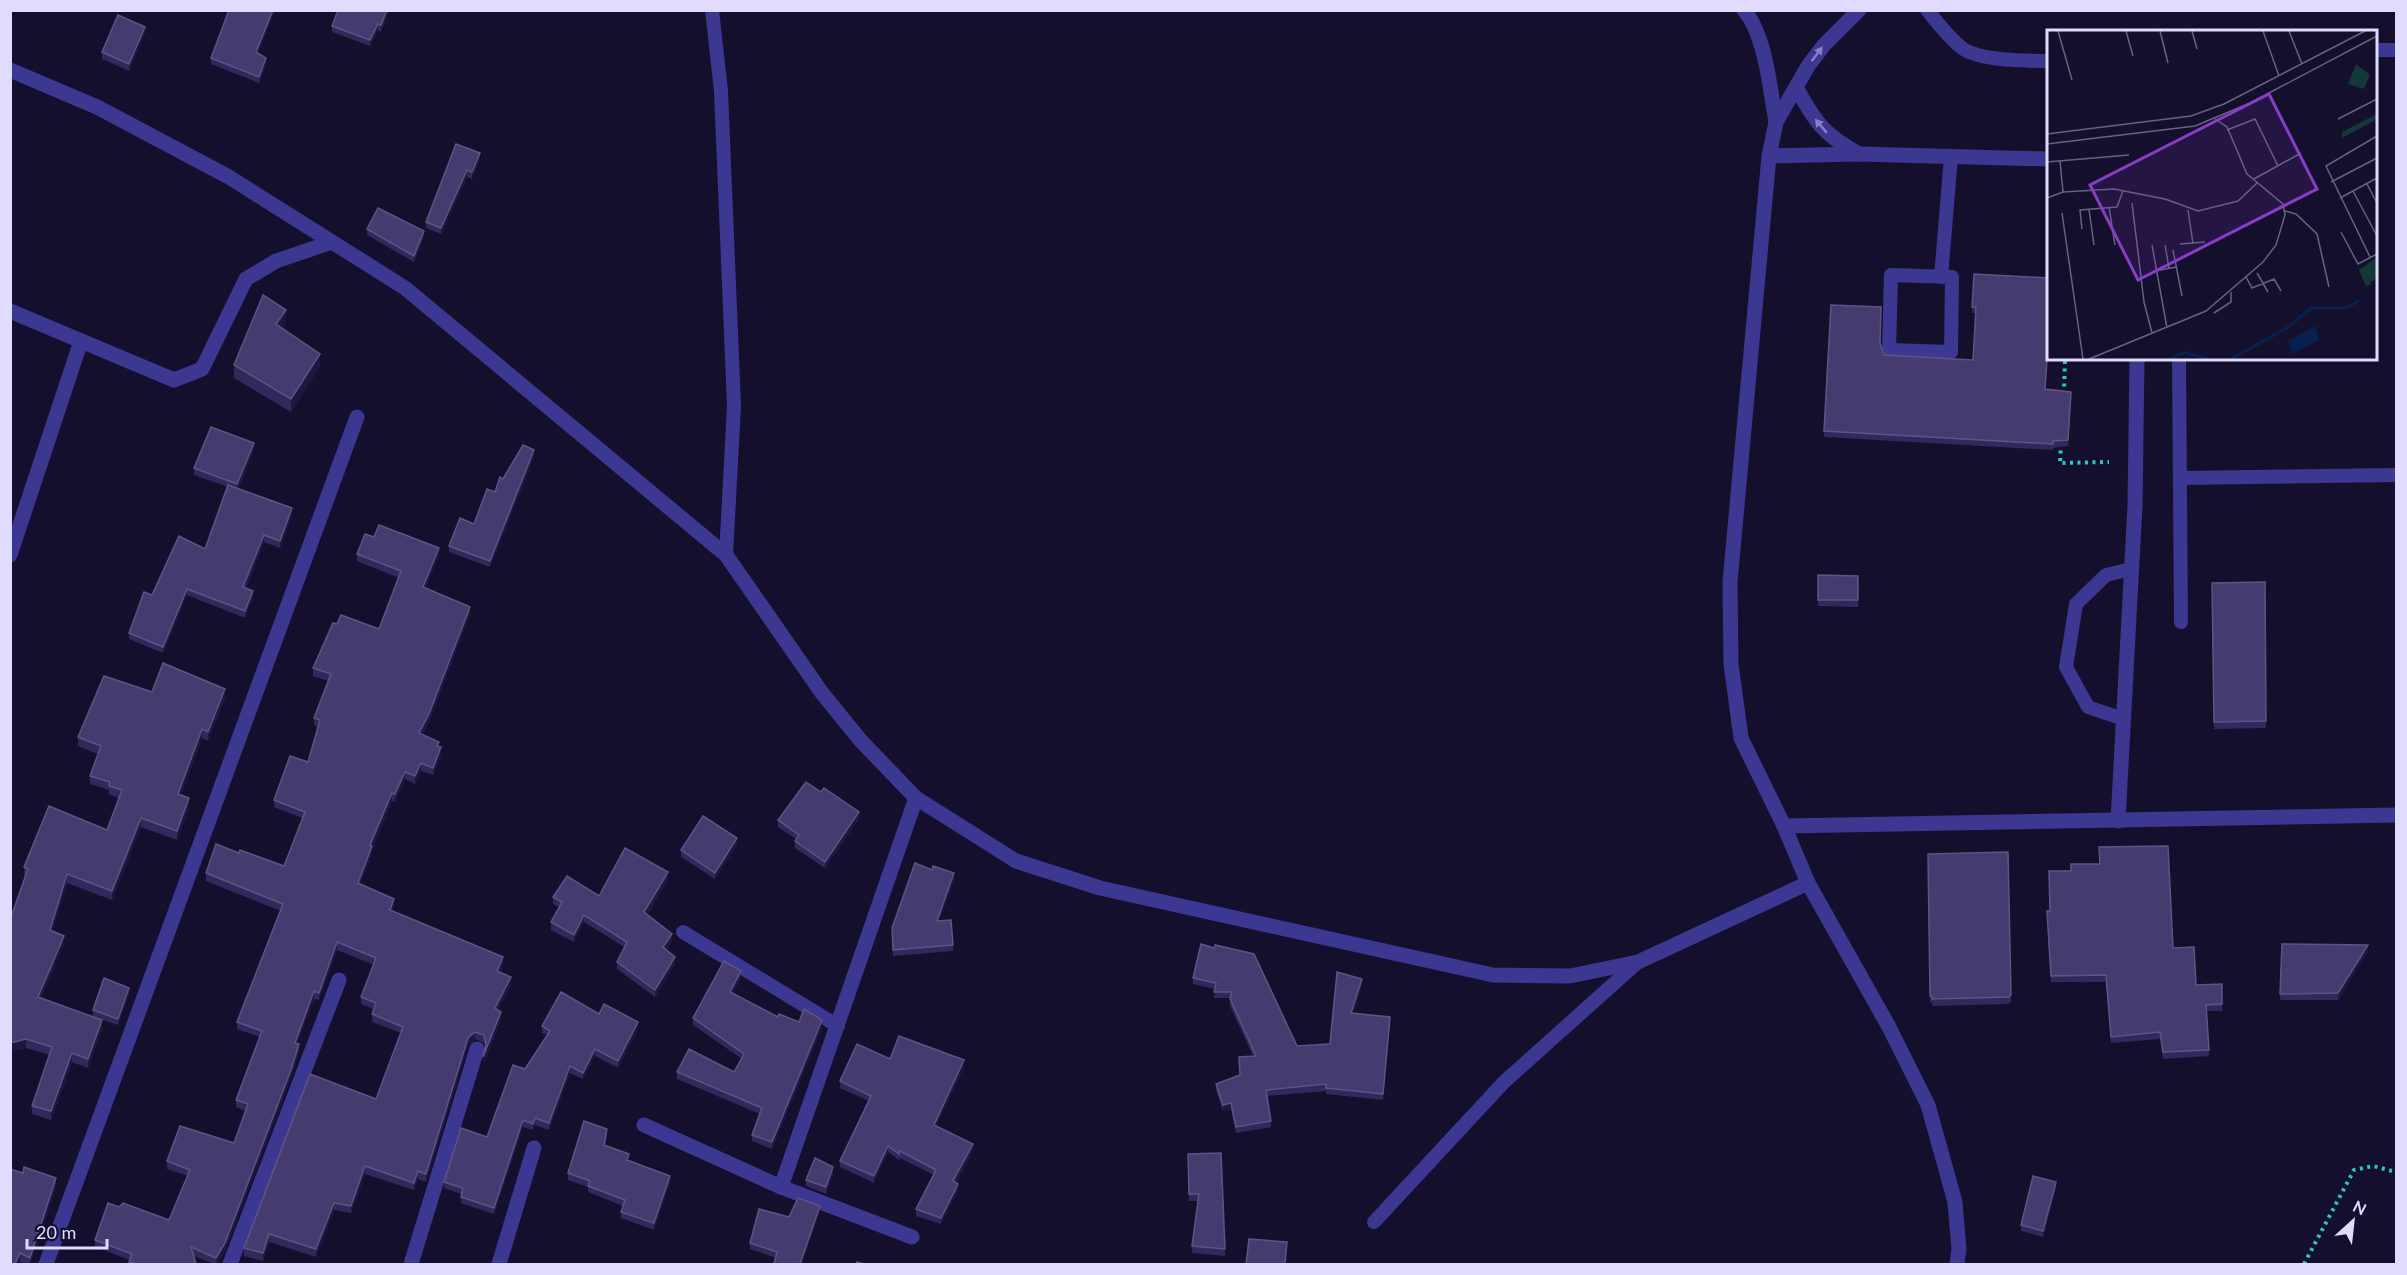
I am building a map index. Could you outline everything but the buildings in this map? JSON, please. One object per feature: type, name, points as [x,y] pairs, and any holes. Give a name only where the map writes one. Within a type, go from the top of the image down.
[{"type":"street","points":[[1744,10],[1749,16],[1760,44],[1776,122]]},
{"type":"street","points":[[1859,10],[1824,45],[1808,66],[1776,122],[1769,156],[1730,582],[1731,664],[1741,738],[1784,826],[1808,883],[1889,1027],[1928,1105],[1955,1202],[1959,1249],[1957,1264]]},
{"type":"street","points":[[10,70],[97,107],[229,177],[405,288],[726,555],[822,693],[861,741],[916,798],[1016,861],[1100,888],[1493,975],[1570,976],[1638,962],[1808,883]]},
{"type":"street","points":[[1796,87],[1810,112],[1833,140],[1859,154]]},
{"type":"street","points":[[1769,156],[1859,154],[2047,159]]},
{"type":"street","points":[[10,311],[174,380],[202,369],[246,279],[276,261],[332,242]]},
{"type":"street","points":[[10,555],[81,341]]},
{"type":"street","points":[[2118,821],[2135,506],[2137,360]]},
{"type":"street","points":[[46,1264],[357,417]]},
{"type":"street","points":[[781,1186],[916,798]]},
{"type":"street","points":[[1784,826],[2397,815]]},
{"type":"street","points":[[230,1264],[339,980]]},
{"type":"street","points":[[411,1264],[477,1049]]},
{"type":"street","points":[[644,1125],[781,1186],[912,1237]]},
{"type":"street","points":[[500,1264],[534,1148]]},
{"type":"lane","points":[[712,10],[721,91],[734,406],[726,555]]},
{"type":"lane","points":[[1927,10],[1963,50],[2018,62],[2047,61]]},
{"type":"lane","points":[[2377,50],[2397,50]]},
{"type":"lane","points":[[1941,277],[1951,157]]},
{"type":"lane","points":[[1891,275],[1941,277],[1952,277],[1950,352],[1889,350],[1891,275]]},
{"type":"lane","points":[[2179,361],[2181,622]]},
{"type":"lane","points":[[2180,478],[2397,475]]},
{"type":"lane","points":[[2123,719],[2088,707],[2066,667],[2076,604],[2106,575],[2131,569]]},
{"type":"lane","points":[[683,932],[838,1026]]},
{"type":"lane","points":[[1374,1222],[1504,1082],[1638,962]]},
{"type":"path","points":[[2063,399],[2065,360]]},
{"type":"path","points":[[2061,442],[2060,463],[2109,462]]},
{"type":"path","points":[[2304,1264],[2354,1170],[2373,1166],[2397,1172]]}]
